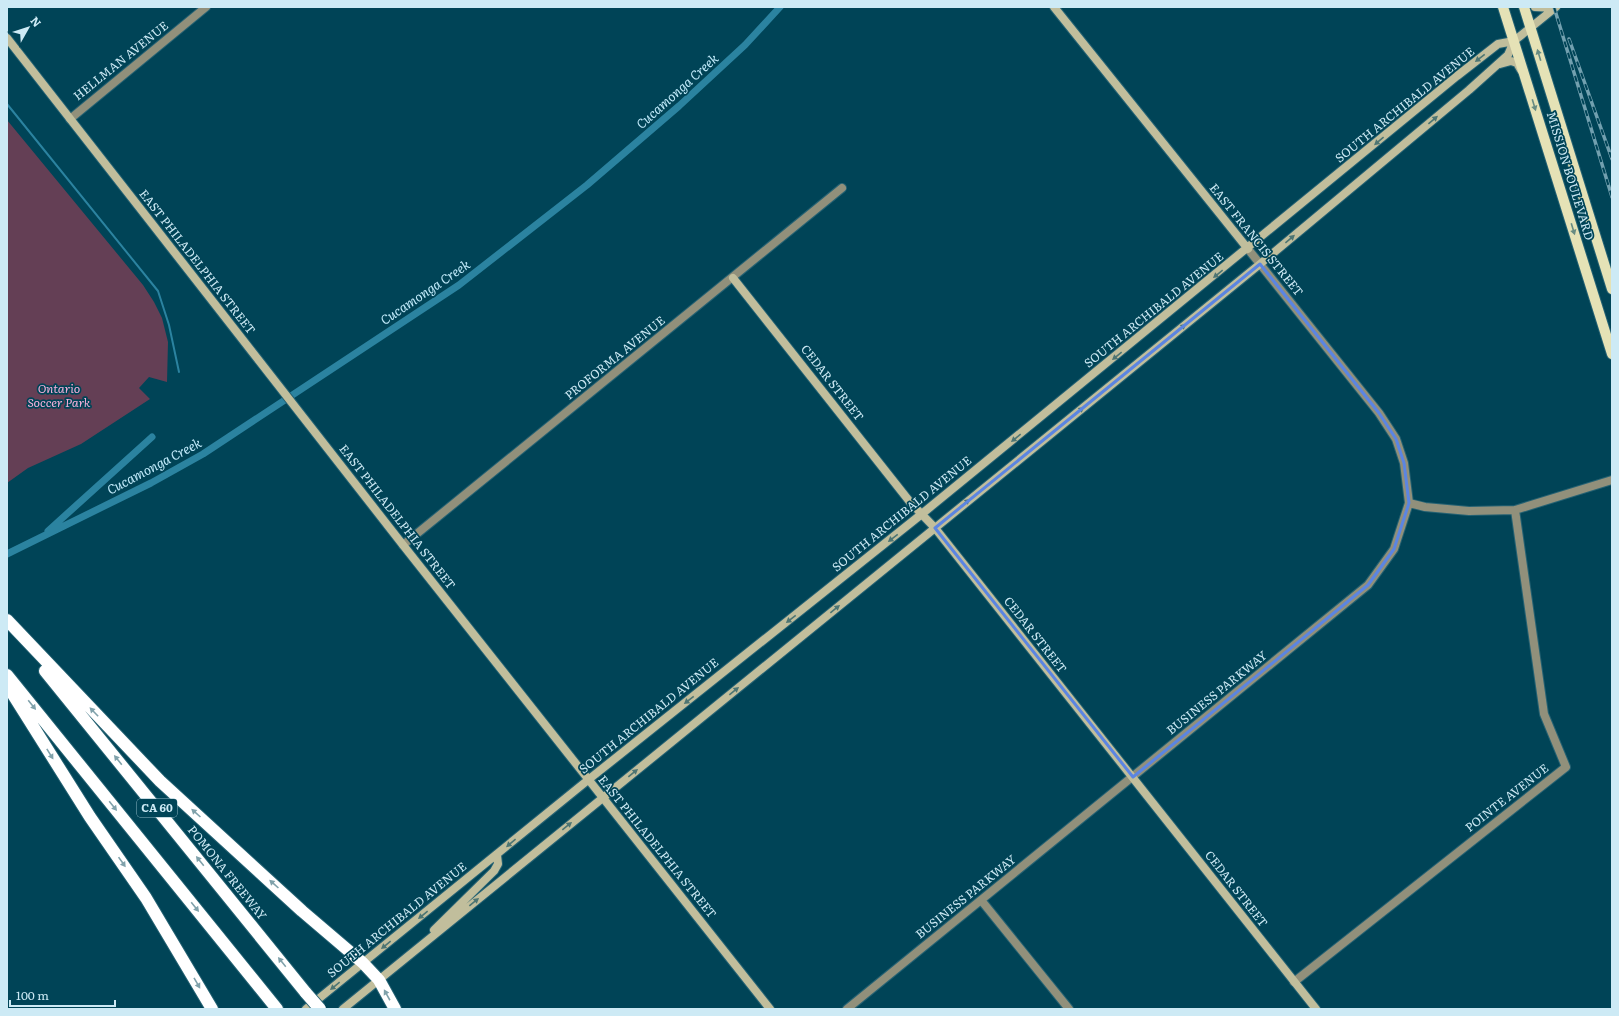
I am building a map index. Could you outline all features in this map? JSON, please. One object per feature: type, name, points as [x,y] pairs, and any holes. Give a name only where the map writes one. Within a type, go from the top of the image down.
[{"type":"highway","points":[[7,620],[160,781],[302,911],[363,963],[379,980],[396,1009]]},
{"type":"highway","name":"POMONA FREEWAY","points":[[7,624],[320,1009]]},
{"type":"highway","name":"CA 60","points":[[7,675],[277,1009]]},
{"type":"highway","points":[[7,685],[90,817],[146,898],[212,1009]]},
{"type":"main road","name":"EAST FRANCIS STREET","points":[[1054,7],[1248,249]]},
{"type":"main road","name":"MISSION BOULEVARD","points":[[1503,7],[1612,354]]},
{"type":"main road","name":"MISSION BOULEVARD","points":[[1524,7],[1612,289]]},
{"type":"main road","points":[[1535,7],[1555,8]]},
{"type":"main road","name":"SOUTH ARCHIBALD AVENUE","points":[[343,1009],[1260,264],[1508,55],[1514,41],[1555,8]]},
{"type":"main road","name":"EAST PHILADELPHIA STREET","points":[[7,38],[403,546],[770,1009]]},
{"type":"main road","name":"SOUTH ARCHIBALD AVENUE","points":[[306,1009],[588,780],[923,514],[1498,44],[1514,41]]},
{"type":"main road","points":[[1495,66],[1508,61],[1515,62],[1521,69],[1526,79]]},
{"type":"main road","name":"CEDAR STREET","points":[[733,278],[910,502],[935,528],[1316,1009]]},
{"type":"main road","points":[[423,944],[441,922],[494,871],[498,864],[497,855]]},
{"type":"street","name":"HELLMAN AVENUE","points":[[70,119],[206,7]]},
{"type":"street","name":"PROFORMA AVENUE","points":[[403,546],[842,188]]},
{"type":"street","name":"EAST FRANCIS STREET","points":[[1248,249],[1379,413],[1396,439],[1404,463],[1409,503]]},
{"type":"street","points":[[1409,503],[1425,507],[1469,511],[1515,510],[1612,480]]},
{"type":"street","name":"BUSINESS PARKWAY","points":[[847,1009],[1368,585],[1394,549],[1409,503]]},
{"type":"street","name":"POINTE AVENUE","points":[[1294,982],[1566,767],[1544,714],[1515,510]]},
{"type":"street","points":[[981,900],[1069,1009]]},
{"type":"highlighted area","points":[[1260,264],[1379,413],[1396,439],[1404,463],[1409,503],[1394,549],[1368,585],[1133,777],[935,528]]},
{"type":"green space","name":"Ontario Soccer Park","points":[[7,120],[143,285],[162,318],[168,342],[167,382],[149,377],[139,388],[150,399],[81,444],[28,468],[7,483]]},
{"type":"waterway","name":"Cucamonga Creek","points":[[7,554],[151,483],[203,454],[459,285],[587,185],[679,106],[745,45],[780,7]]},
{"type":"waterway","points":[[7,104],[158,291],[169,325],[179,372]]},
{"type":"waterway","name":"Cucamonga Creek","points":[[48,531],[152,437]]},
{"type":"railway","points":[[1554,7],[1612,197]]},
{"type":"railway","points":[[1569,39],[1612,159]]}]
